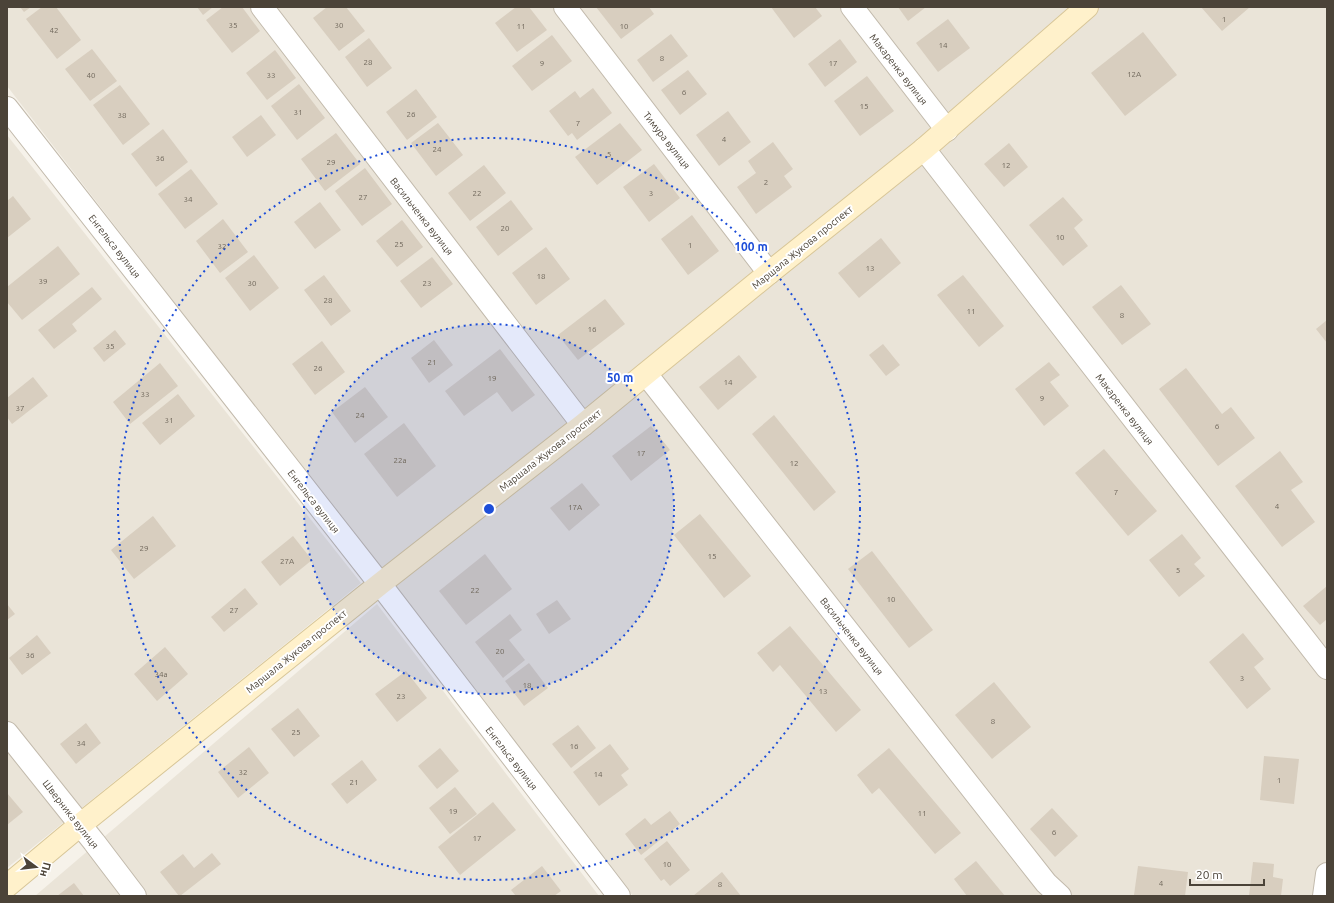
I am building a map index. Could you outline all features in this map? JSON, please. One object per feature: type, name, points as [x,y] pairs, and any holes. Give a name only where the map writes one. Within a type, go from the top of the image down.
[{"type":"street","name":"Васильченка вулиця","points":[[262,7],[582,425]]},
{"type":"street","name":"Тимура вулиця","points":[[565,7],[769,273]]},
{"type":"street","name":"Макаренка вулиця","points":[[852,7],[947,130]]},
{"type":"street","name":"Маршала Жукова проспект","points":[[7,886],[80,825],[380,584],[646,374],[924,149],[1087,7]]},
{"type":"street","name":"Енгельса вулиця","points":[[7,108],[380,584],[619,896]]},
{"type":"street","name":"Макаренка вулиця","points":[[924,149],[1327,668]]},
{"type":"street","name":"Васильченка вулиця","points":[[646,374],[1046,883],[1060,896]]},
{"type":"street","name":"Шверника вулиця","points":[[7,733],[135,896]]},
{"type":"street","points":[[1324,896],[1327,874]]},
{"type":"shaded area","points":[[7,7],[1327,7],[1327,896],[633,896],[7,86]]},
{"type":"shaded area","points":[[7,135],[361,583],[7,868]]},
{"type":"shaded area","points":[[377,604],[599,896],[35,896]]},
{"type":"building","points":[[20,7],[31,7],[24,12]]},
{"type":"building","points":[[42,7],[56,7],[81,40],[57,59],[26,19]]},
{"type":"building","points":[[197,7],[213,7],[203,15]]},
{"type":"building","points":[[223,7],[242,7],[260,31],[232,53],[206,20]]},
{"type":"building","points":[[327,7],[346,7],[365,31],[339,51],[313,18]]},
{"type":"building","points":[[516,7],[529,7],[547,30],[517,52],[495,23]]},
{"type":"building","points":[[596,7],[649,7],[654,14],[621,39]]},
{"type":"building","points":[[771,7],[815,7],[822,16],[794,38]]},
{"type":"building","points":[[898,7],[926,7],[908,21]]},
{"type":"building","points":[[1201,7],[1250,7],[1222,31]]},
{"type":"building","points":[[948,19],[970,48],[938,72],[916,43]]},
{"type":"building","points":[[1143,32],[1177,75],[1125,116],[1091,73]]},
{"type":"building","points":[[671,34],[688,56],[653,82],[637,60]]},
{"type":"building","points":[[552,35],[572,61],[532,91],[512,66]]},
{"type":"building","points":[[369,38],[392,68],[367,87],[345,57]]},
{"type":"building","points":[[840,39],[857,62],[825,87],[808,64]]},
{"type":"building","points":[[92,49],[117,81],[90,101],[65,69]]},
{"type":"building","points":[[275,50],[296,78],[267,100],[246,73]]},
{"type":"building","points":[[688,70],[707,94],[680,115],[661,90]]},
{"type":"building","points":[[867,76],[894,111],[860,136],[834,101]]},
{"type":"building","points":[[299,84],[325,118],[297,140],[271,106]]},
{"type":"building","points":[[120,85],[150,124],[123,145],[93,105]]},
{"type":"building","points":[[593,88],[612,113],[577,140],[572,133],[568,136],[549,111],[575,91],[580,98]]},
{"type":"building","points":[[416,89],[437,117],[407,140],[386,112]]},
{"type":"building","points":[[728,111],[751,142],[719,166],[696,135]]},
{"type":"building","points":[[261,115],[276,135],[247,157],[232,137]]},
{"type":"building","points":[[438,123],[463,155],[436,176],[411,143]]},
{"type":"building","points":[[620,123],[642,150],[597,185],[575,157]]},
{"type":"building","points":[[163,129],[188,162],[156,187],[131,154]]},
{"type":"building","points":[[336,133],[360,164],[325,191],[301,159]]},
{"type":"building","points":[[773,142],[793,169],[784,176],[792,187],[756,214],[737,187],[756,173],[748,161]]},
{"type":"building","points":[[1009,143],[1028,167],[1004,187],[984,164]]},
{"type":"building","points":[[654,164],[680,198],[649,222],[623,187]]},
{"type":"building","points":[[484,165],[506,193],[470,221],[448,193]]},
{"type":"building","points":[[365,168],[392,204],[362,226],[335,191]]},
{"type":"building","points":[[191,169],[218,204],[185,229],[158,194]]},
{"type":"building","points":[[13,196],[31,219],[7,238],[7,201]]},
{"type":"building","points":[[1063,197],[1083,220],[1074,228],[1088,246],[1063,266],[1029,225]]},
{"type":"building","points":[[511,200],[533,229],[498,256],[476,227]]},
{"type":"building","points":[[320,202],[341,230],[315,249],[294,222]]},
{"type":"building","points":[[692,215],[719,251],[688,275],[661,239]]},
{"type":"building","points":[[223,219],[248,252],[220,273],[196,241]]},
{"type":"building","points":[[402,220],[423,247],[397,267],[376,241]]},
{"type":"building","points":[[881,238],[901,263],[859,298],[838,273]]},
{"type":"building","points":[[58,246],[80,274],[22,320],[7,302],[7,287]]},
{"type":"building","points":[[546,247],[570,279],[536,305],[512,273]]},
{"type":"building","points":[[254,255],[279,288],[250,311],[225,278]]},
{"type":"building","points":[[432,257],[453,284],[421,308],[400,281]]},
{"type":"building","points":[[324,275],[351,311],[331,326],[304,290]]},
{"type":"building","points":[[963,275],[1004,326],[979,347],[937,295]]},
{"type":"building","points":[[1121,285],[1151,324],[1122,345],[1092,307]]},
{"type":"building","points":[[92,287],[102,299],[72,324],[77,331],[54,349],[38,330]]},
{"type":"building","points":[[605,299],[625,324],[578,360],[558,335]]},
{"type":"building","points":[[1327,320],[1327,343],[1316,329]]},
{"type":"building","points":[[115,330],[126,344],[104,362],[93,348]]},
{"type":"building","points":[[434,340],[453,365],[429,383],[411,358]]},
{"type":"building","points":[[322,341],[345,372],[315,395],[292,364]]},
{"type":"building","points":[[883,344],[900,365],[886,376],[869,355]]},
{"type":"building","points":[[500,349],[535,395],[512,412],[497,392],[464,416],[445,391]]},
{"type":"building","points":[[739,355],[757,377],[718,410],[699,387]]},
{"type":"building","points":[[1049,362],[1060,375],[1050,382],[1069,406],[1044,426],[1015,389]]},
{"type":"building","points":[[160,363],[178,386],[130,424],[113,402]]},
{"type":"building","points":[[1186,368],[1222,414],[1231,407],[1255,438],[1218,466],[1159,389]]},
{"type":"building","points":[[33,377],[48,396],[12,424],[7,417],[7,398]]},
{"type":"building","points":[[365,387],[388,417],[355,443],[332,412]]},
{"type":"building","points":[[178,394],[195,416],[160,445],[142,423]]},
{"type":"building","points":[[774,415],[836,492],[814,511],[752,434]]},
{"type":"building","points":[[404,423],[436,466],[397,497],[364,454]]},
{"type":"building","points":[[651,426],[670,450],[631,481],[612,456]]},
{"type":"building","points":[[1104,449],[1157,511],[1128,536],[1075,473]]},
{"type":"building","points":[[1280,451],[1303,482],[1291,490],[1315,522],[1282,547],[1235,486]]},
{"type":"building","points":[[582,483],[600,505],[569,531],[550,508]]},
{"type":"building","points":[[700,514],[751,576],[724,598],[674,535]]},
{"type":"building","points":[[153,516],[176,546],[134,579],[111,550]]},
{"type":"building","points":[[1182,534],[1201,558],[1194,564],[1205,576],[1179,597],[1149,560]]},
{"type":"building","points":[[293,536],[312,560],[280,586],[261,562]]},
{"type":"building","points":[[872,551],[933,630],[909,648],[848,569]]},
{"type":"building","points":[[485,554],[512,589],[466,625],[439,591]]},
{"type":"building","points":[[1327,586],[1327,619],[1320,625],[1303,606]]},
{"type":"building","points":[[245,588],[258,604],[224,632],[211,617]]},
{"type":"building","points":[[557,600],[571,619],[549,634],[536,614]]},
{"type":"building","points":[[7,604],[15,614],[7,620]]},
{"type":"building","points":[[510,614],[522,630],[509,640],[525,660],[503,678],[475,642]]},
{"type":"building","points":[[790,626],[861,710],[836,732],[780,665],[773,672],[757,653]]},
{"type":"building","points":[[1243,633],[1264,659],[1254,667],[1271,689],[1247,709],[1209,662]]},
{"type":"building","points":[[37,635],[51,653],[22,675],[9,658]]},
{"type":"building","points":[[165,647],[188,674],[157,701],[134,674]]},
{"type":"building","points":[[529,663],[548,688],[524,706],[505,681]]},
{"type":"building","points":[[406,671],[427,698],[397,722],[375,694]]},
{"type":"building","points":[[994,682],[1031,727],[992,759],[955,715]]},
{"type":"building","points":[[298,708],[320,736],[294,757],[271,729]]},
{"type":"building","points":[[86,723],[101,743],[76,764],[60,744]]},
{"type":"building","points":[[578,725],[596,748],[571,768],[552,744]]},
{"type":"building","points":[[610,744],[629,769],[621,775],[628,785],[599,806],[573,772]]},
{"type":"building","points":[[249,747],[269,773],[238,798],[218,772]]},
{"type":"building","points":[[440,748],[459,771],[437,789],[418,766]]},
{"type":"building","points":[[889,748],[961,833],[935,854],[879,788],[872,794],[857,775]]},
{"type":"building","points":[[1264,756],[1299,759],[1294,804],[1260,800]]},
{"type":"building","points":[[362,760],[377,780],[347,804],[331,784]]},
{"type":"building","points":[[455,787],[477,814],[450,834],[429,808]]},
{"type":"building","points":[[7,793],[23,812],[7,825]]},
{"type":"building","points":[[493,802],[516,830],[460,875],[438,847]]},
{"type":"building","points":[[1052,808],[1078,836],[1055,857],[1030,829]]},
{"type":"building","points":[[670,811],[680,824],[641,855],[625,834],[645,818],[651,825]]},
{"type":"building","points":[[667,841],[690,870],[670,886],[664,879],[661,881],[644,859]]},
{"type":"building","points":[[212,853],[221,864],[180,896],[160,872],[183,854],[194,868]]},
{"type":"building","points":[[976,861],[1005,896],[967,896],[954,879]]},
{"type":"building","points":[[1253,862],[1274,864],[1273,877],[1283,879],[1281,896],[1249,896]]},
{"type":"building","points":[[542,866],[561,891],[554,896],[516,896],[511,890]]},
{"type":"building","points":[[1138,866],[1188,872],[1185,896],[1134,895]]},
{"type":"building","points":[[722,872],[741,896],[693,896]]},
{"type":"building","points":[[74,883],[84,896],[57,896]]}]
